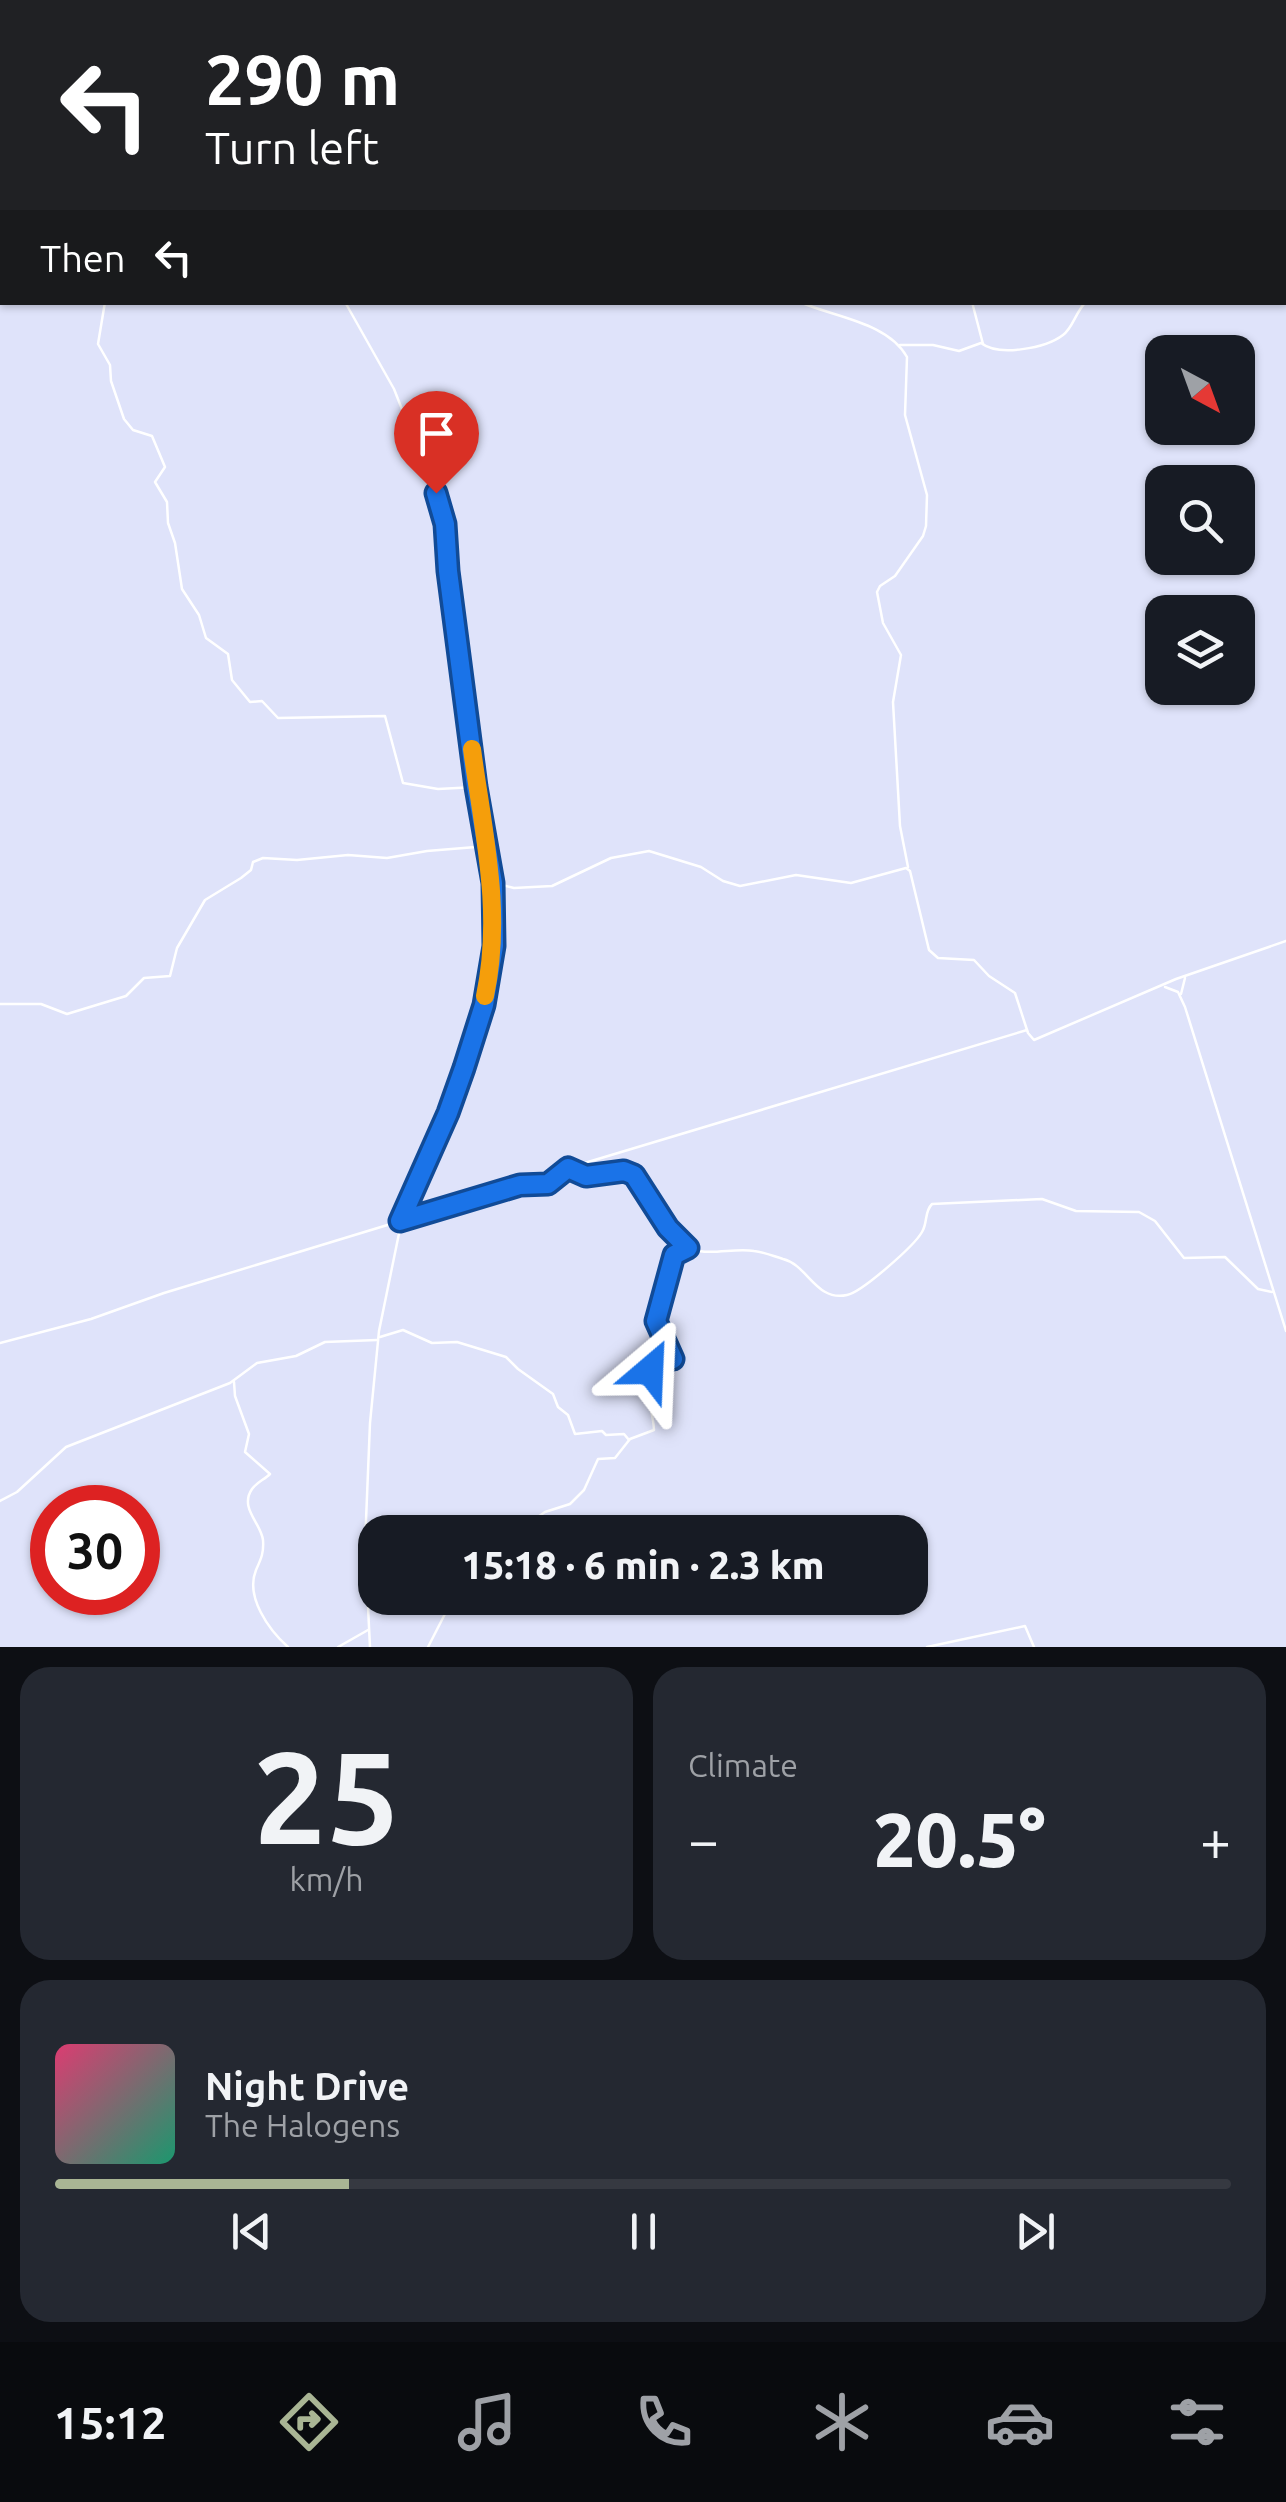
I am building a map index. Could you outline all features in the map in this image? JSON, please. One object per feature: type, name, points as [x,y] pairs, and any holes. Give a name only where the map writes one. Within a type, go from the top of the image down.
[{"type":"street","points":[[21,0],[34,0]]},
{"type":"street","points":[[105,305],[97,336],[99,348],[110,365],[111,381],[126,423],[155,441],[165,467],[155,482],[167,502],[180,583],[199,615],[206,638],[228,654],[236,686],[250,702],[264,702],[276,717],[385,716],[403,783],[438,788],[476,787]]},
{"type":"street","points":[[347,305],[394,389],[443,513],[476,787],[493,883],[493,959],[484,1005],[448,1113],[400,1221],[378,1339],[365,1552],[370,1647]]},
{"type":"street","points":[[809,305],[862,323],[898,345],[908,356],[906,415],[927,494],[926,526],[924,536],[895,576],[877,592],[882,623],[901,655],[894,702],[900,826],[926,947],[938,958],[980,963],[989,976],[1014,993],[1027,1030],[1037,1040],[1186,977],[1286,941]]},
{"type":"street","points":[[973,305],[983,344]]},
{"type":"street","points":[[898,345],[933,345],[960,351],[976,343],[994,349],[1038,348],[1064,334],[1084,305]]},
{"type":"street","points":[[0,1004],[41,1004],[67,1014],[126,996],[148,976],[170,976],[177,948],[205,900],[250,872],[254,860],[259,858],[387,858],[488,846]]},
{"type":"street","points":[[493,883],[514,888],[552,886],[611,858],[650,851],[702,867],[723,881],[740,886],[796,875],[851,882],[908,869]]},
{"type":"street","points":[[1181,996],[1186,977]]},
{"type":"street","points":[[1164,987],[1181,996],[1286,1331]]},
{"type":"street","points":[[0,1343],[520,1185],[548,1184],[572,1167],[1027,1030]]},
{"type":"street","points":[[572,1167],[586,1176],[624,1171],[634,1175],[668,1228],[688,1248],[756,1251],[788,1259],[817,1288],[835,1295],[847,1295],[896,1260],[921,1234],[927,1208],[932,1204],[1043,1199],[1076,1211],[1132,1211],[1146,1215],[1158,1224],[1184,1258],[1226,1257],[1258,1289],[1272,1292]]},
{"type":"street","points":[[541,1515],[569,1505],[584,1490],[595,1461],[615,1458],[629,1440],[654,1430],[646,1400],[648,1374],[654,1364],[673,1359],[656,1319],[674,1255],[688,1248]]},
{"type":"street","points":[[0,1501],[17,1492],[66,1447],[164,1411],[234,1380],[257,1363],[296,1356],[325,1342],[378,1339],[403,1330],[434,1344],[458,1342],[504,1355],[518,1370],[553,1394],[558,1407],[568,1415],[575,1434],[602,1431],[606,1436],[624,1434],[629,1440]]},
{"type":"street","points":[[234,1380],[236,1399],[248,1432],[245,1452],[270,1474],[252,1488],[250,1496],[249,1515],[263,1538],[262,1562],[255,1572],[257,1602],[272,1631],[288,1647]]},
{"type":"street","points":[[428,1647],[444,1615]]},
{"type":"street","points":[[927,1647],[1024,1626],[1034,1647]]},
{"type":"street","points":[[338,1647],[369,1630]]},
{"type":"slow traffic","points":[[472,749],[493,883],[494,946],[485,996]]},
{"type":"route","points":[[436,493],[445,524],[476,787],[486,828],[493,883],[494,946],[484,1005],[464,1068],[400,1221],[520,1185],[548,1184],[572,1167],[586,1176],[624,1171],[634,1175],[668,1228],[688,1248],[674,1255],[656,1319],[673,1359],[654,1364],[650,1370]]}]
